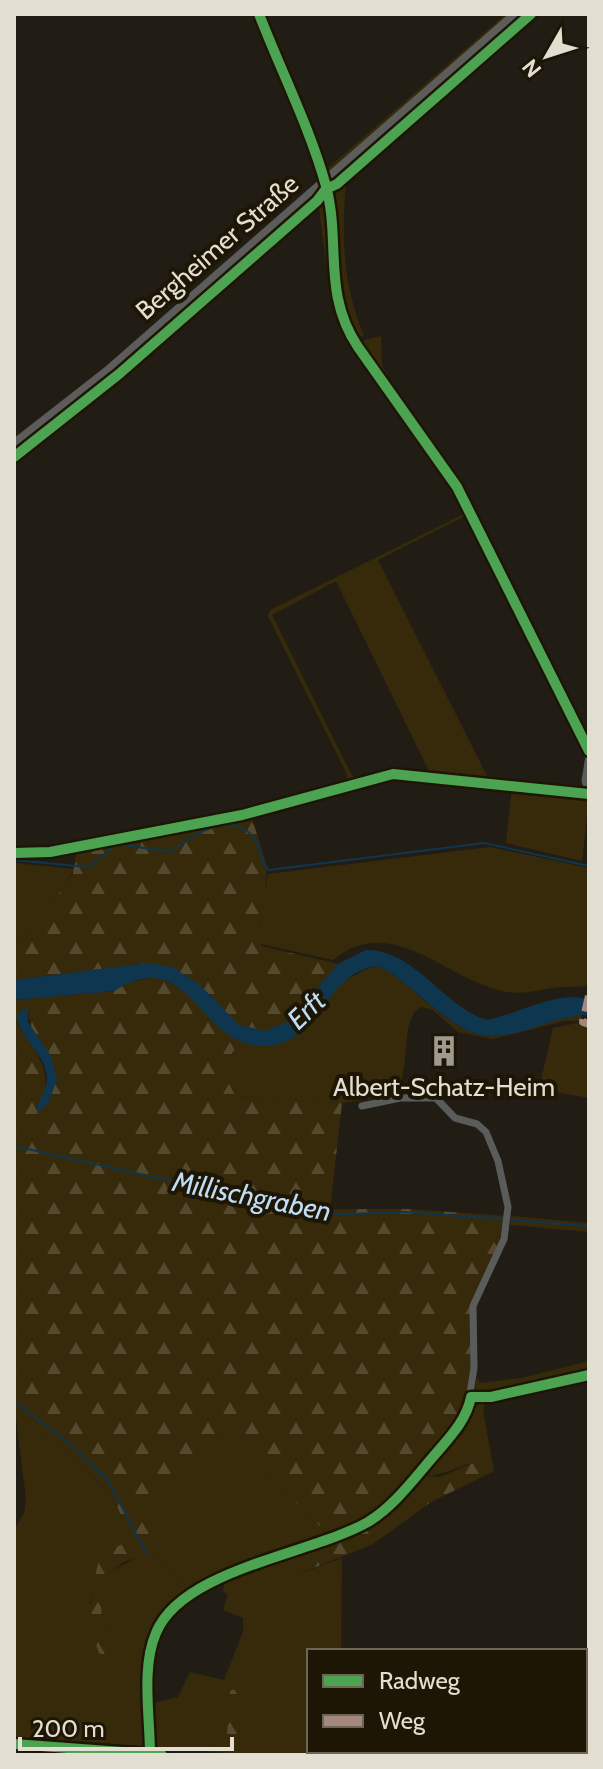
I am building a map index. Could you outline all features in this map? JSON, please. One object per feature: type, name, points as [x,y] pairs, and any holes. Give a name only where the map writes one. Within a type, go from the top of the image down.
[{"type":"main road","name":"Bergheimer Straße","points":[[14,445],[110,370],[517,14]]},
{"type":"main road","points":[[14,1744],[162,1755]]},
{"type":"street","points":[[325,182],[334,290],[349,332],[457,487],[589,753],[585,781],[589,793]]},
{"type":"street","points":[[150,1754],[150,1657],[155,1633],[168,1613],[207,1586],[375,1517],[404,1491],[459,1426],[471,1397],[475,1357],[473,1306],[501,1247],[507,1224],[498,1161],[481,1127],[455,1118],[432,1098],[400,1098],[362,1106]]},
{"type":"street","points":[[471,1397],[491,1397],[589,1375]]},
{"type":"green space","points":[[261,14],[266,14],[328,168],[506,14],[511,14],[485,37],[479,38],[479,42],[327,174],[320,168]]},
{"type":"green space","points":[[523,14],[529,14],[336,182],[336,178]]},
{"type":"green space","points":[[533,14],[539,14],[346,183],[345,261],[364,336],[359,336],[349,325],[337,288],[334,243],[336,187]]},
{"type":"green space","points":[[316,200],[118,373],[14,455],[14,450],[309,201]]},
{"type":"green space","points":[[320,201],[328,225],[333,291],[341,321],[367,369],[466,511],[465,516],[378,560],[490,782],[431,775],[336,581],[272,615],[350,772],[358,782],[346,785],[347,774],[268,616],[270,610],[464,514],[442,477],[348,343],[331,300],[319,208],[122,379],[14,463],[14,459],[119,377]]},
{"type":"green space","points":[[381,336],[382,365],[388,378],[460,482],[556,674],[461,488],[361,346],[364,340]]},
{"type":"green space","points":[[512,788],[589,799],[582,861],[506,843]]},
{"type":"green space","points":[[251,815],[267,867],[265,890],[260,892],[261,946],[338,964],[289,1021],[265,1031],[239,1025],[224,1014],[210,995],[148,963],[14,980],[14,947],[65,886],[73,873],[77,849]]},
{"type":"green space","points":[[490,847],[589,868],[589,985],[512,993],[477,982],[395,945],[375,943],[354,947],[333,960],[261,944],[260,892],[265,890],[268,874]]},
{"type":"green space","points":[[14,863],[74,869],[65,886],[14,947]]},
{"type":"green space","points":[[377,966],[392,974],[450,1021],[481,1035],[507,1034],[575,1015],[582,1015],[581,1021],[565,1021],[493,1039],[458,1032],[433,1010],[421,1007],[409,1023],[402,1076],[392,1096],[342,1103],[236,1096],[227,1067],[232,1053],[243,1041],[253,1044],[335,987]]},
{"type":"green space","points":[[156,977],[168,982],[180,988],[243,1041],[232,1053],[227,1067],[236,1096],[342,1103],[330,1209],[409,1209],[505,1216],[496,1252],[470,1306],[472,1366],[464,1413],[416,1474],[379,1511],[361,1522],[328,1534],[220,1431],[152,1518],[152,1551],[191,1590],[186,1593],[138,1557],[124,1562],[104,1576],[101,1599],[107,1631],[130,1656],[116,1661],[99,1653],[92,1628],[91,1603],[101,1553],[121,1545],[122,1520],[117,1507],[76,1460],[14,1409],[14,1000],[114,991],[126,983]],"holes":[[[27,1006],[32,1031],[51,1056],[48,1103],[36,1109],[46,1086],[42,1064],[17,1023]]]},
{"type":"green space","points":[[577,1023],[589,1026],[589,1098],[539,1089],[553,1028]]},
{"type":"green space","points":[[511,1216],[589,1223],[589,1232],[510,1225]]},
{"type":"green space","points":[[589,1361],[589,1373],[495,1395],[479,1394],[475,1388],[477,1377],[480,1383],[521,1378]]},
{"type":"green space","points":[[482,1399],[485,1402],[483,1410],[494,1471],[488,1462],[479,1462],[439,1474],[420,1476],[462,1422]]},
{"type":"green space","points":[[15,1410],[93,1477],[117,1508],[122,1521],[121,1546],[101,1553],[90,1603],[116,1661],[129,1656],[112,1639],[103,1620],[101,1598],[104,1575],[138,1557],[186,1592],[190,1589],[152,1551],[152,1517],[220,1431],[328,1534],[222,1576],[174,1607],[158,1626],[148,1650],[142,1654],[147,1662],[147,1739],[143,1746],[14,1737],[14,1530],[24,1513],[26,1499]]},
{"type":"green space","points":[[478,1461],[488,1461],[494,1471],[431,1502],[373,1544],[299,1574],[293,1556],[374,1522],[420,1476],[440,1477]]},
{"type":"green space","points":[[293,1556],[300,1574],[342,1558],[341,1649],[307,1649],[307,1753],[340,1755],[252,1755],[154,1747],[152,1668],[154,1703],[178,1697],[190,1672],[224,1680],[243,1632],[243,1618],[223,1610],[228,1595],[223,1591],[225,1580]],"holes":[[[240,1687],[239,1748],[227,1749],[230,1691]]]},
{"type":"green space","points":[[241,1686],[239,1749],[226,1749],[230,1691]]},
{"type":"water","name":"Erft","points":[[366,950],[384,952],[400,959],[456,1003],[487,1020],[550,1000],[576,997],[589,999],[589,1015],[564,1018],[516,1033],[477,1034],[448,1019],[377,966],[360,971],[346,980],[299,1033],[284,1042],[266,1046],[243,1042],[224,1031],[178,987],[161,979],[140,979],[114,991],[14,1000],[14,980],[148,963],[172,967],[199,984],[239,1025],[265,1031],[289,1021],[338,964]]},
{"type":"water","points":[[28,1006],[28,1022],[51,1056],[57,1080],[48,1103],[37,1114],[47,1077],[40,1057],[18,1023],[17,1015]]},
{"type":"waterway","points":[[14,860],[88,867],[117,844],[171,852],[190,838],[225,825],[247,831],[256,841],[269,870],[484,843],[589,866]]},
{"type":"waterway","name":"Millischgraben","points":[[14,1146],[325,1215],[403,1212],[504,1219]]},
{"type":"waterway","name":"Millischgraben","points":[[510,1220],[589,1226]]},
{"type":"waterway","points":[[14,1401],[69,1443],[109,1482],[146,1553]]},
{"type":"marked path","points":[[589,996],[583,1022],[589,1024]]},
{"type":"cycle path","points":[[259,14],[304,121],[326,186],[336,287],[347,327],[457,487],[589,751]]},
{"type":"cycle path","points":[[14,457],[119,374],[317,201],[326,189],[337,184],[531,14]]},
{"type":"cycle path","points":[[14,853],[50,852],[242,815],[393,774],[589,794]]},
{"type":"cycle path","points":[[150,1754],[147,1692],[151,1646],[170,1611],[192,1593],[220,1578],[344,1533],[377,1516],[403,1492],[450,1437],[461,1422],[471,1397],[491,1397],[589,1375]]},
{"type":"cycle path","points":[[14,1744],[162,1755]]},
{"type":"place","name":"Albert-Schatz-Heim","points":[[444,1051]]}]
